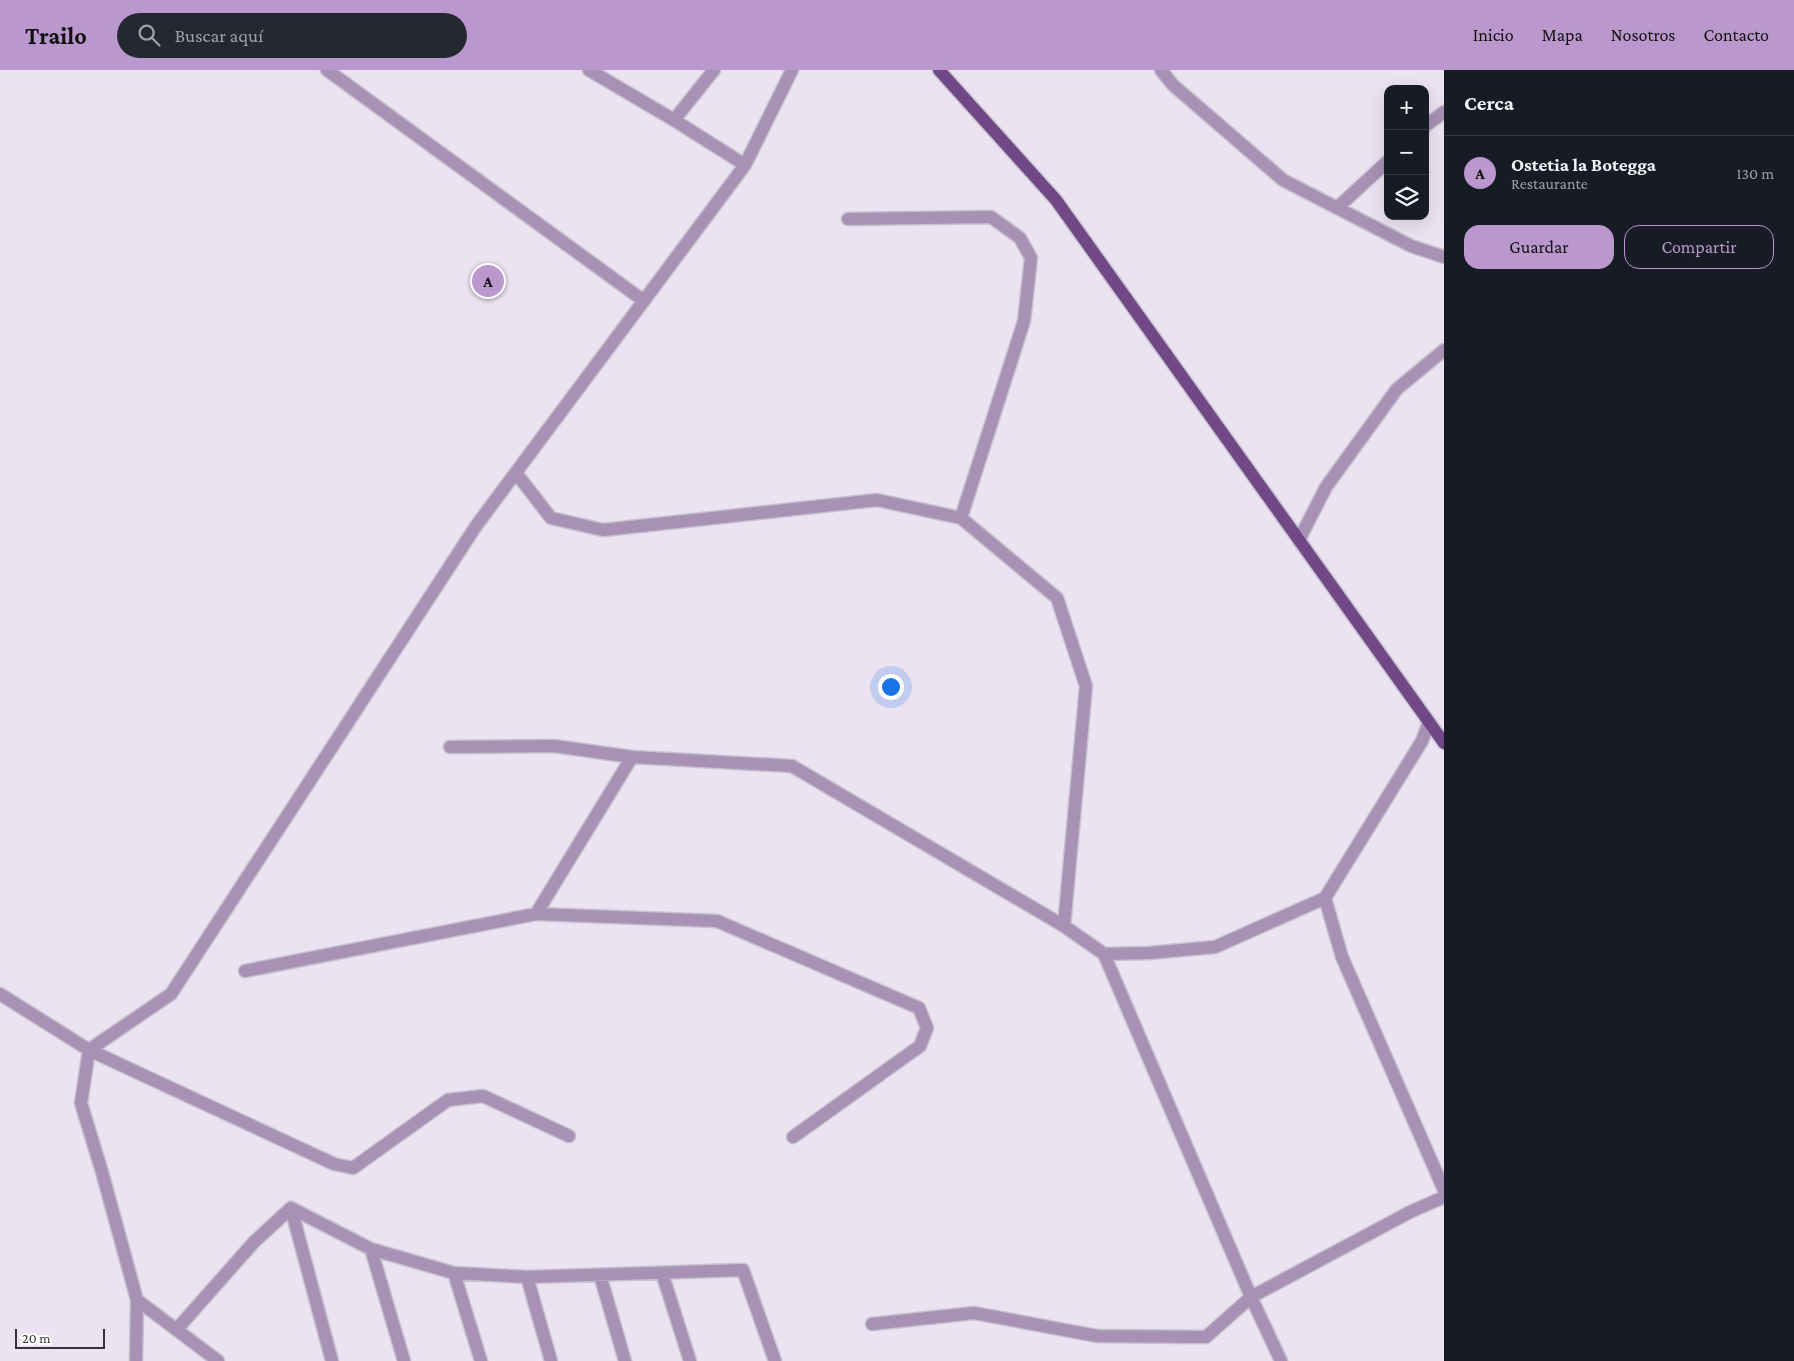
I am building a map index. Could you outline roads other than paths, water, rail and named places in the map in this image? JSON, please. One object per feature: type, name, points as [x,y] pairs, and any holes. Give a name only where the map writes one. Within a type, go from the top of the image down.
[{"type":"main road","points":[[939,70],[1056,200],[1444,743]]},
{"type":"lane","points":[[327,70],[644,301]]},
{"type":"lane","points":[[589,70],[674,120],[745,165]]},
{"type":"lane","points":[[674,120],[714,70]]},
{"type":"lane","points":[[136,1361],[137,1300],[81,1103],[89,1050],[171,994],[476,526],[745,165],[792,70]]},
{"type":"lane","points":[[1161,70],[1173,85],[1283,180],[1412,246],[1444,258]]},
{"type":"lane","points":[[1429,123],[1444,112]]},
{"type":"lane","points":[[1337,208],[1384,165]]},
{"type":"lane","points":[[848,219],[991,216],[1020,238],[1030,258],[1024,321],[961,518]]},
{"type":"lane","points":[[1299,540],[1326,486],[1398,389],[1444,350]]},
{"type":"lane","points":[[516,473],[551,518],[603,530],[877,500],[961,518],[1057,598],[1086,686],[1064,926]]},
{"type":"lane","points":[[1104,954],[1149,953],[1215,947],[1325,898],[1422,741],[1429,722]]},
{"type":"lane","points":[[450,747],[554,746],[632,757],[792,766],[1064,926],[1104,954],[1251,1297],[1281,1361]]},
{"type":"lane","points":[[536,914],[632,757]]},
{"type":"lane","points":[[1325,898],[1342,957],[1444,1190]]},
{"type":"lane","points":[[245,971],[536,914],[717,921],[919,1008],[927,1028],[920,1046],[793,1137]]},
{"type":"lane","points":[[0,994],[89,1050],[334,1164],[353,1168],[448,1100],[483,1096],[570,1136]]},
{"type":"lane","points":[[872,1324],[974,1313],[1097,1336],[1206,1337],[1251,1297],[1410,1212],[1444,1197]]},
{"type":"lane","points":[[177,1329],[254,1242],[291,1208]]},
{"type":"lane","points":[[291,1208],[371,1249],[454,1273],[527,1277],[743,1270],[775,1361]]},
{"type":"lane","points":[[291,1208],[332,1361]]},
{"type":"lane","points":[[371,1249],[404,1361]]},
{"type":"lane","points":[[454,1273],[481,1361]]},
{"type":"lane","points":[[662,1273],[690,1361]]},
{"type":"lane","points":[[600,1275],[625,1361]]},
{"type":"lane","points":[[527,1277],[551,1361]]},
{"type":"lane","points":[[137,1300],[218,1361]]},
{"type":"place","name":"Ostetia la Botegga","points":[[488,281]]}]
